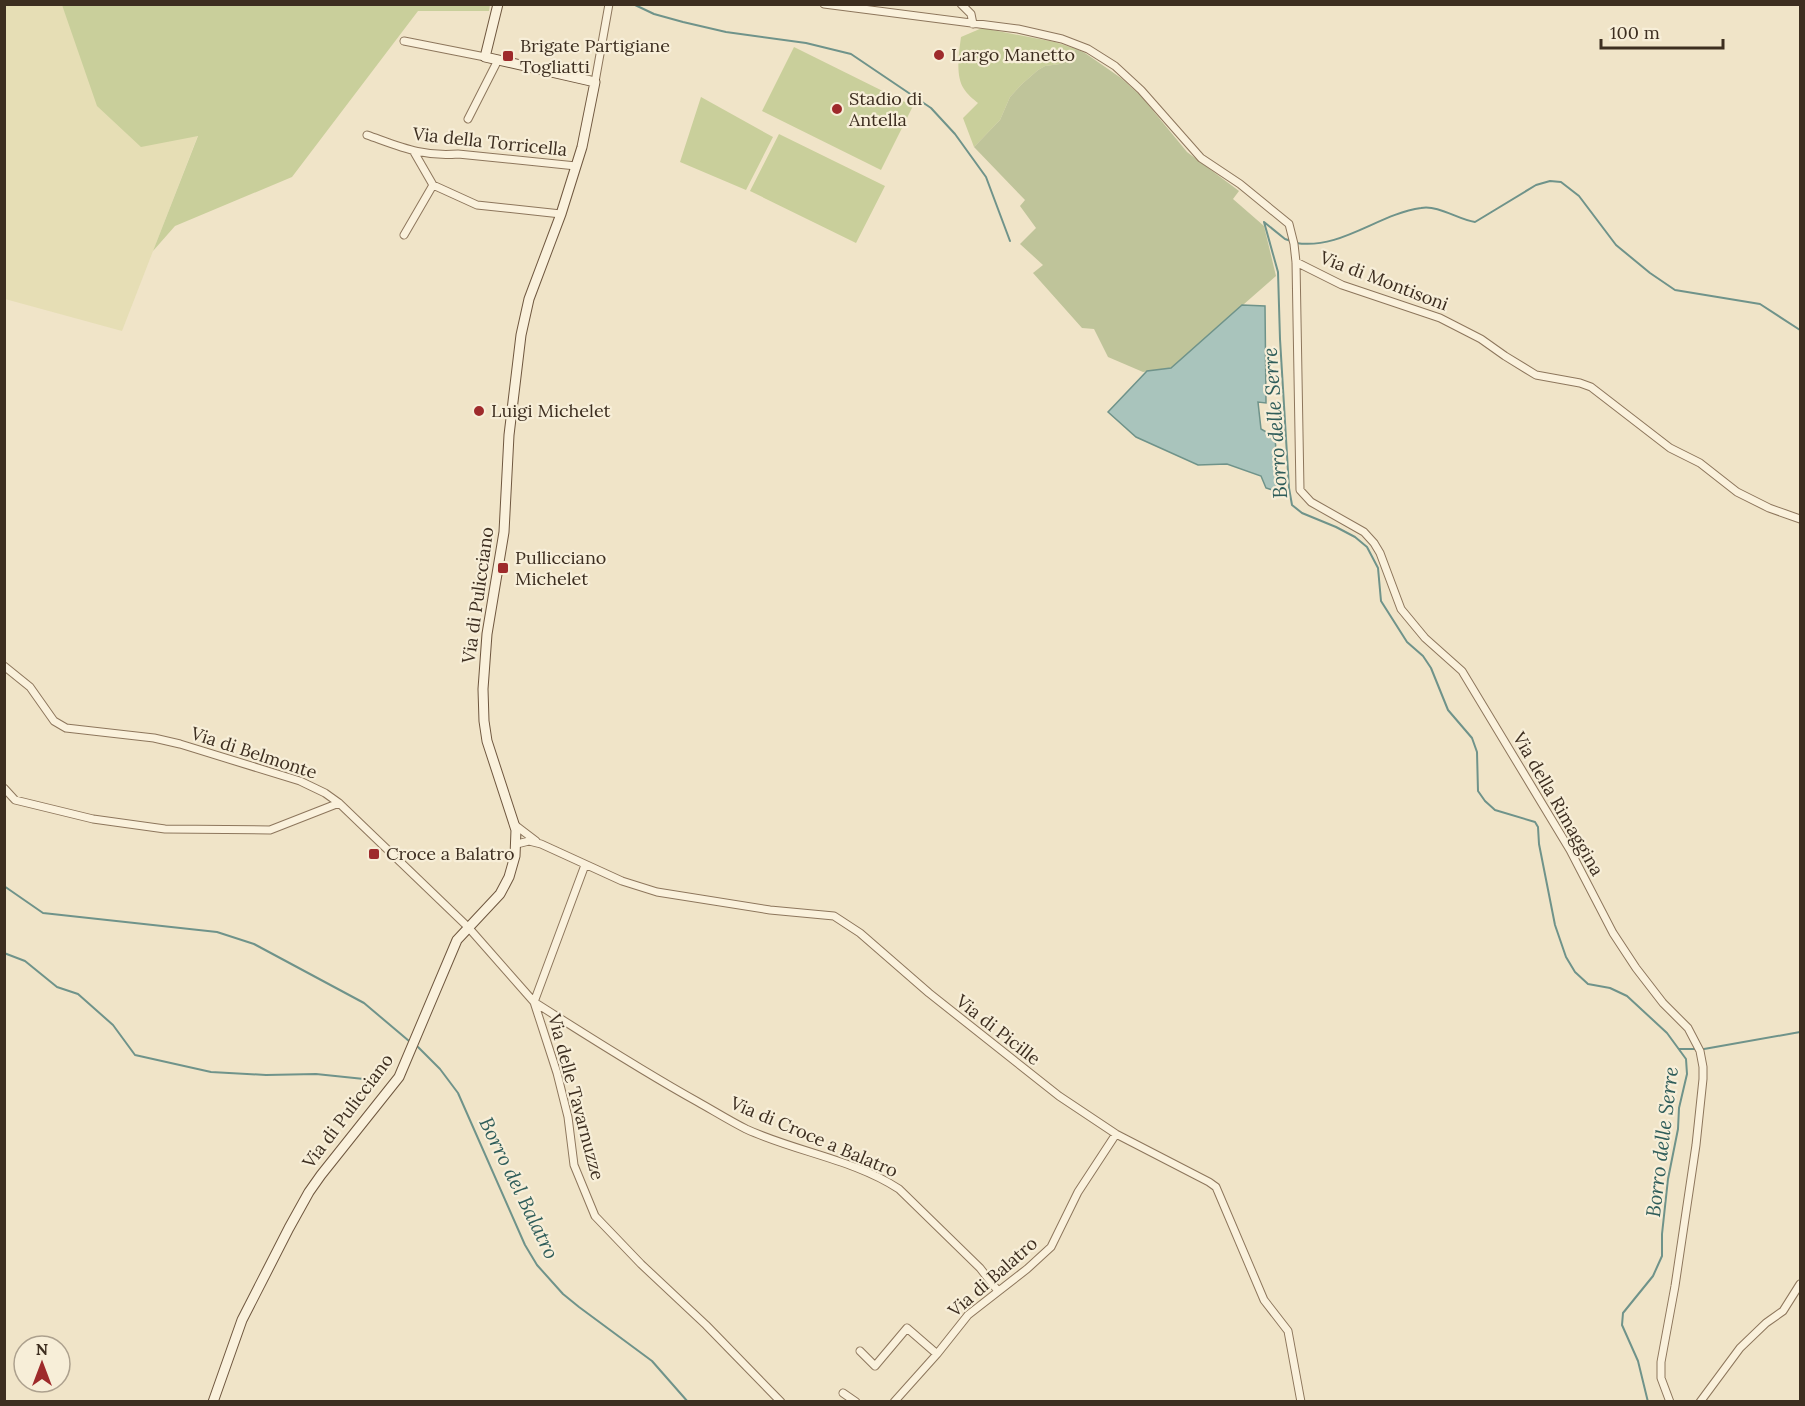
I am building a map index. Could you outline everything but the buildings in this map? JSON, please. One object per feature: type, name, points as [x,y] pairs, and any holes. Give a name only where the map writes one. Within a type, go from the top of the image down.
[{"type":"street","points":[[485,57],[498,4]]},
{"type":"street","name":"Via di Pulicciano","points":[[213,1401],[242,1320],[309,1192],[399,1077],[458,940],[504,888],[509,877],[517,844],[514,825],[485,730],[483,708],[490,608],[504,532],[509,435],[520,335],[529,299],[561,214],[582,147],[609,4]]},
{"type":"street","name":"Via di Montisoni","points":[[824,4],[1018,29],[1062,39],[1088,49],[1115,66],[1140,90],[1201,158],[1240,184],[1288,224],[1296,262],[1342,285],[1440,318],[1481,339],[1536,375],[1591,387],[1670,448],[1700,463],[1737,492],[1768,508],[1800,519]]},
{"type":"street","points":[[961,4],[971,14],[973,24]]},
{"type":"street","points":[[404,41],[595,82]]},
{"type":"street","points":[[468,119],[498,60]]},
{"type":"street","name":"Via della Torricella","points":[[367,135],[414,152],[576,166]]},
{"type":"street","points":[[414,152],[433,185],[477,205],[561,214]]},
{"type":"street","points":[[404,235],[433,185]]},
{"type":"street","name":"Via della Rimaggina","points":[[1296,262],[1300,490],[1311,502],[1364,532],[1374,543],[1401,609],[1425,638],[1462,671],[1570,850],[1613,933],[1664,1004],[1688,1028],[1700,1052],[1703,1079],[1696,1145],[1661,1362],[1661,1378],[1670,1401]]},
{"type":"street","name":"Via di Belmonte","points":[[4,666],[30,687],[54,721],[66,728],[154,738],[180,744],[300,782],[325,793],[339,803],[468,927]]},
{"type":"street","points":[[4,788],[15,800],[93,819],[165,829],[270,830],[339,803]]},
{"type":"street","name":"Via di Picille","points":[[514,825],[541,844],[585,865],[622,881],[657,892],[770,910],[834,916],[860,933],[928,993],[1059,1096],[1116,1134],[1216,1187],[1264,1300],[1288,1331],[1301,1401]]},
{"type":"street","name":"Via di Picille","points":[[517,844],[525,842],[541,844]]},
{"type":"street","points":[[534,1002],[585,865]]},
{"type":"street","name":"Via delle Tavarnuzze","points":[[468,927],[534,1002],[557,1073],[568,1117],[574,1164],[595,1216],[781,1401]]},
{"type":"street","name":"Via di Croce a Balatro","points":[[534,1002],[660,1081],[747,1129],[882,1178],[899,1189],[980,1268],[998,1291]]},
{"type":"street","name":"Via di Balatro","points":[[894,1401],[937,1354],[968,1315],[1051,1247],[1078,1192],[1116,1134]]},
{"type":"street","points":[[1700,1401],[1745,1342],[1766,1323],[1784,1311],[1800,1284]]},
{"type":"street","points":[[860,1351],[875,1366],[908,1328],[937,1354]]},
{"type":"street","points":[[843,1393],[856,1401]]},
{"type":"shaded area","points":[[4,5],[62,5],[77,43],[198,135],[122,331],[5,299]]},
{"type":"green space","points":[[62,5],[490,5],[489,11],[418,11],[292,177],[175,226],[153,251],[198,136],[141,147],[97,106]]},
{"type":"green space","points":[[982,28],[1055,42],[1076,49],[1060,64],[1045,66],[1022,84],[1010,97],[1000,120],[974,147],[963,118],[978,103],[961,84],[959,57],[961,37]]},
{"type":"green space","name":"Stadio di Antella","points":[[794,47],[913,106],[881,170],[762,111]]},
{"type":"green space","points":[[1076,49],[1121,78],[1141,96],[1187,152],[1239,191],[1233,199],[1264,226],[1276,276],[1171,368],[1143,372],[1108,357],[1094,329],[1082,328],[1033,273],[1043,265],[1020,244],[1036,228],[1020,206],[1025,200],[974,147],[1000,120],[1010,97],[1022,84],[1045,66],[1060,64]]},
{"type":"green space","points":[[701,97],[773,137],[746,190],[680,162]]},
{"type":"green space","points":[[779,134],[885,186],[856,243],[750,191]]},
{"type":"water","points":[[1242,305],[1265,306],[1266,403],[1258,402],[1261,429],[1275,437],[1279,492],[1266,488],[1261,476],[1227,464],[1198,465],[1136,437],[1108,412],[1147,371],[1171,368]]},
{"type":"waterway","points":[[633,4],[654,14],[726,32],[806,43],[851,54],[931,108],[955,134],[986,177],[1010,241]]},
{"type":"waterway","points":[[1296,243],[1313,244],[1344,237],[1390,217],[1421,208],[1434,208],[1475,222],[1536,185],[1550,181],[1561,182],[1579,196],[1616,245],[1675,290],[1760,304],[1800,330]]},
{"type":"waterway","name":"Borro delle Serre","points":[[1264,222],[1278,272],[1280,339],[1292,505],[1302,513],[1355,537],[1367,547],[1378,568],[1381,601],[1407,642],[1423,656],[1431,668],[1448,710],[1472,738],[1477,752],[1478,791],[1495,810],[1535,822],[1538,827],[1539,844],[1555,925],[1566,957],[1575,972],[1588,984],[1610,988],[1627,996],[1667,1033],[1686,1059],[1687,1074],[1679,1108],[1678,1129],[1668,1179],[1662,1256],[1653,1276],[1623,1313],[1622,1325],[1638,1361],[1648,1402]]},
{"type":"waterway","points":[[1264,222],[1285,239],[1291,241]]},
{"type":"waterway","name":"Borro del Balatro","points":[[4,886],[43,913],[217,932],[254,944],[364,1003],[409,1041]]},
{"type":"waterway","points":[[4,953],[25,961],[57,987],[78,994],[113,1025],[135,1055],[211,1072],[266,1075],[316,1074],[364,1079]]},
{"type":"waterway","points":[[1679,1049],[1704,1049],[1800,1032]]},
{"type":"waterway","name":"Borro del Balatro","points":[[418,1047],[440,1069],[458,1093],[525,1245],[537,1265],[563,1294],[652,1361],[688,1402]]},
{"type":"place","name":"Largo Manetto","points":[[939,55]]},
{"type":"place","name":"Brigate Partigiane Togliatti","points":[[508,56]]},
{"type":"place","name":"Stadio di Antella","points":[[837,109]]},
{"type":"place","name":"Luigi Michelet","points":[[479,411]]},
{"type":"place","name":"Pullicciano Michelet","points":[[503,568]]},
{"type":"place","name":"Croce a Balatro","points":[[374,854]]}]
